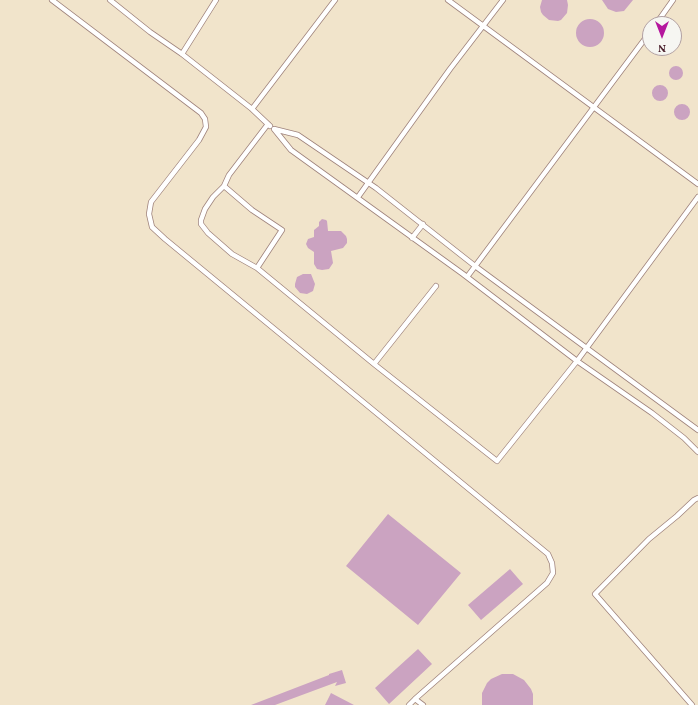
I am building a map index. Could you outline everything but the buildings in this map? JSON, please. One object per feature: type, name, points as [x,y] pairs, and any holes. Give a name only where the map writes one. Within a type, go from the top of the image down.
[{"type":"lane","points":[[52,0],[201,113],[205,119],[206,127],[199,140],[151,202],[149,214],[152,227],[164,239],[548,554],[552,563],[553,573],[547,582],[409,705]]},
{"type":"lane","points":[[110,0],[252,109],[274,129],[291,150],[467,277],[577,361],[652,413],[684,438],[698,452]]},
{"type":"lane","points":[[182,54],[216,0]]},
{"type":"lane","points":[[252,109],[335,0]]},
{"type":"lane","points":[[448,0],[698,184]]},
{"type":"lane","points":[[358,197],[503,0]]},
{"type":"lane","points":[[662,16],[674,0]]},
{"type":"lane","points":[[467,277],[642,43]]},
{"type":"lane","points":[[268,124],[224,186],[212,197],[205,209],[201,224],[208,233],[232,254],[257,268],[374,364],[497,461],[577,361],[698,197]]},
{"type":"lane","points":[[274,129],[298,134],[368,182],[476,266],[698,430]]},
{"type":"lane","points":[[224,186],[252,210],[282,230],[257,268]]},
{"type":"lane","points":[[412,238],[423,224]]},
{"type":"lane","points":[[374,364],[436,286]]},
{"type":"lane","points":[[692,705],[595,594],[649,539],[698,498]]},
{"type":"lane","points":[[415,699],[423,705]]}]
